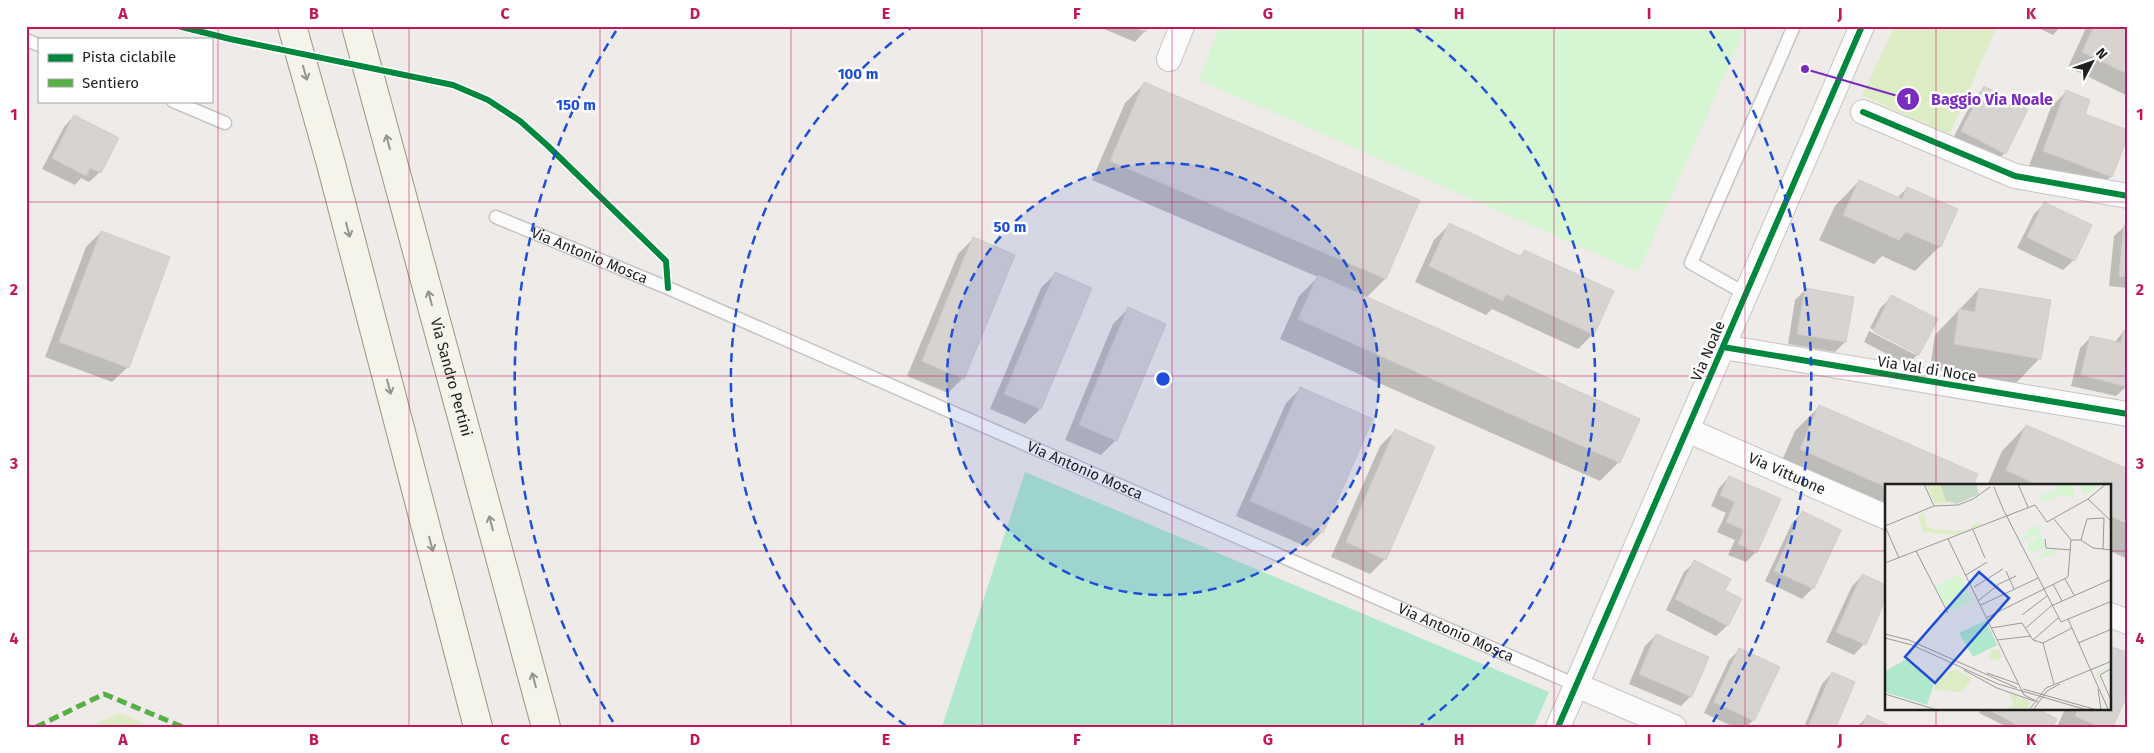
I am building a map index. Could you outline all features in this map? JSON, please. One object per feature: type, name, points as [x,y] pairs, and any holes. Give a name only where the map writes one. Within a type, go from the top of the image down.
[{"type":"main road","points":[[292,26],[331,164],[478,727]]},
{"type":"main road","name":"Via Sandro Pertini","points":[[356,26],[546,727]]},
{"type":"street","points":[[1169,59],[1182,26]]},
{"type":"street","name":"Via Noale","points":[[1558,727],[1862,26]]},
{"type":"street","points":[[1863,112],[2015,176],[2128,196]]},
{"type":"street","name":"Via Val di Noce","points":[[1722,348],[2128,414]]},
{"type":"street","name":"Via Vittuone","points":[[1687,430],[1885,517]]},
{"type":"street","points":[[2112,616],[2128,622]]},
{"type":"street","name":"Via Antonio Mosca","points":[[1576,685],[1674,727]]},
{"type":"lane","points":[[1746,294],[1691,263],[1794,26]]},
{"type":"lane","points":[[26,40],[38,45]]},
{"type":"lane","points":[[174,102],[225,123]]},
{"type":"lane","name":"Via Antonio Mosca","points":[[496,217],[677,292],[1576,685]]},
{"type":"green space","points":[[1220,26],[1746,26],[1638,272],[1199,80]]},
{"type":"green space","points":[[1895,26],[1997,26],[1949,135],[1862,95]]},
{"type":"green space","points":[[1025,472],[1549,692],[1534,727],[942,727]]},
{"type":"green space","points":[[120,713],[152,727],[89,727]]},
{"type":"building","points":[[1132,26],[1148,26],[1146,32]]},
{"type":"building","points":[[2094,26],[2128,26],[2128,74],[2082,52]]},
{"type":"building","points":[[1144,82],[1420,200],[1386,279],[1110,161]]},
{"type":"building","points":[[1984,86],[2028,109],[2006,154],[1961,131]]},
{"type":"building","points":[[2066,90],[2090,100],[2085,114],[2128,130],[2128,136],[2112,177],[2043,151]]},
{"type":"building","points":[[74,115],[119,138],[101,173],[90,168],[86,176],[52,158]]},
{"type":"building","points":[[1859,180],[1902,199],[1907,187],[1958,209],[1941,247],[1906,232],[1899,240],[1843,215]]},
{"type":"building","points":[[2044,202],[2092,225],[2075,261],[2027,237]]},
{"type":"building","points":[[1449,223],[1522,257],[1524,250],[1614,291],[1594,335],[1506,294],[1503,301],[1429,266]]},
{"type":"building","points":[[2124,225],[2128,225],[2128,277],[2119,276]]},
{"type":"building","points":[[101,231],[170,257],[129,368],[59,342]]},
{"type":"building","points":[[973,237],[1015,255],[964,379],[922,361]]},
{"type":"building","points":[[1055,272],[1092,288],[1041,409],[1004,394]]},
{"type":"building","points":[[1318,275],[1640,419],[1620,463],[1298,319]]},
{"type":"building","points":[[1805,288],[1854,297],[1846,342],[1797,334]]},
{"type":"building","points":[[1979,288],[2051,300],[2041,359],[1954,344],[1959,309],[1975,312]]},
{"type":"building","points":[[1891,295],[1938,319],[1919,355],[1873,331]]},
{"type":"building","points":[[1128,307],[1166,324],[1117,441],[1079,425]]},
{"type":"building","points":[[2124,330],[2128,331],[2128,387],[2081,375],[2090,336],[2121,343]]},
{"type":"building","points":[[1300,387],[1373,419],[1323,533],[1250,501]]},
{"type":"building","points":[[1819,405],[1978,474],[1974,484],[1885,484],[1885,487],[1800,449]]},
{"type":"building","points":[[2026,425],[2128,469],[2128,524],[2112,517],[2112,484],[2036,484],[2006,470]]},
{"type":"building","points":[[1395,429],[1435,447],[1386,560],[1346,542]]},
{"type":"building","points":[[1729,476],[1781,499],[1757,553],[1738,544],[1744,530],[1726,522],[1735,502],[1720,495]]},
{"type":"building","points":[[1802,511],[1841,530],[1814,589],[1774,571]]},
{"type":"building","points":[[1694,560],[1731,579],[1725,590],[1742,599],[1728,626],[1675,599]]},
{"type":"building","points":[[1862,574],[1885,585],[1885,600],[1866,645],[1836,632]]},
{"type":"building","points":[[1656,634],[1709,657],[1692,697],[1639,674]]},
{"type":"building","points":[[2112,647],[2128,653],[2128,693],[2113,727],[2100,727],[2075,716],[2078,710],[2112,710]]},
{"type":"building","points":[[1739,648],[1780,667],[1754,721],[1714,702]]},
{"type":"building","points":[[1832,672],[1855,682],[1836,727],[1814,727],[1809,725]]},
{"type":"building","points":[[1989,710],[2040,710],[2057,719],[2053,727],[2021,727]]},
{"type":"building","points":[[1867,715],[1893,727],[1862,727]]},
{"type":"marked path","points":[[36,727],[104,694],[183,727]]},
{"type":"cycle path","points":[[178,26],[230,39],[453,85],[488,100],[520,121],[548,146],[666,261],[668,288]]},
{"type":"cycle path","points":[[1558,727],[1862,26]]},
{"type":"cycle path","points":[[1863,112],[2015,176],[2128,196]]},
{"type":"cycle path","points":[[1723,347],[2128,414]]},
{"type":"place","name":"Baggio Via Noale","points":[[1805,69]]}]
